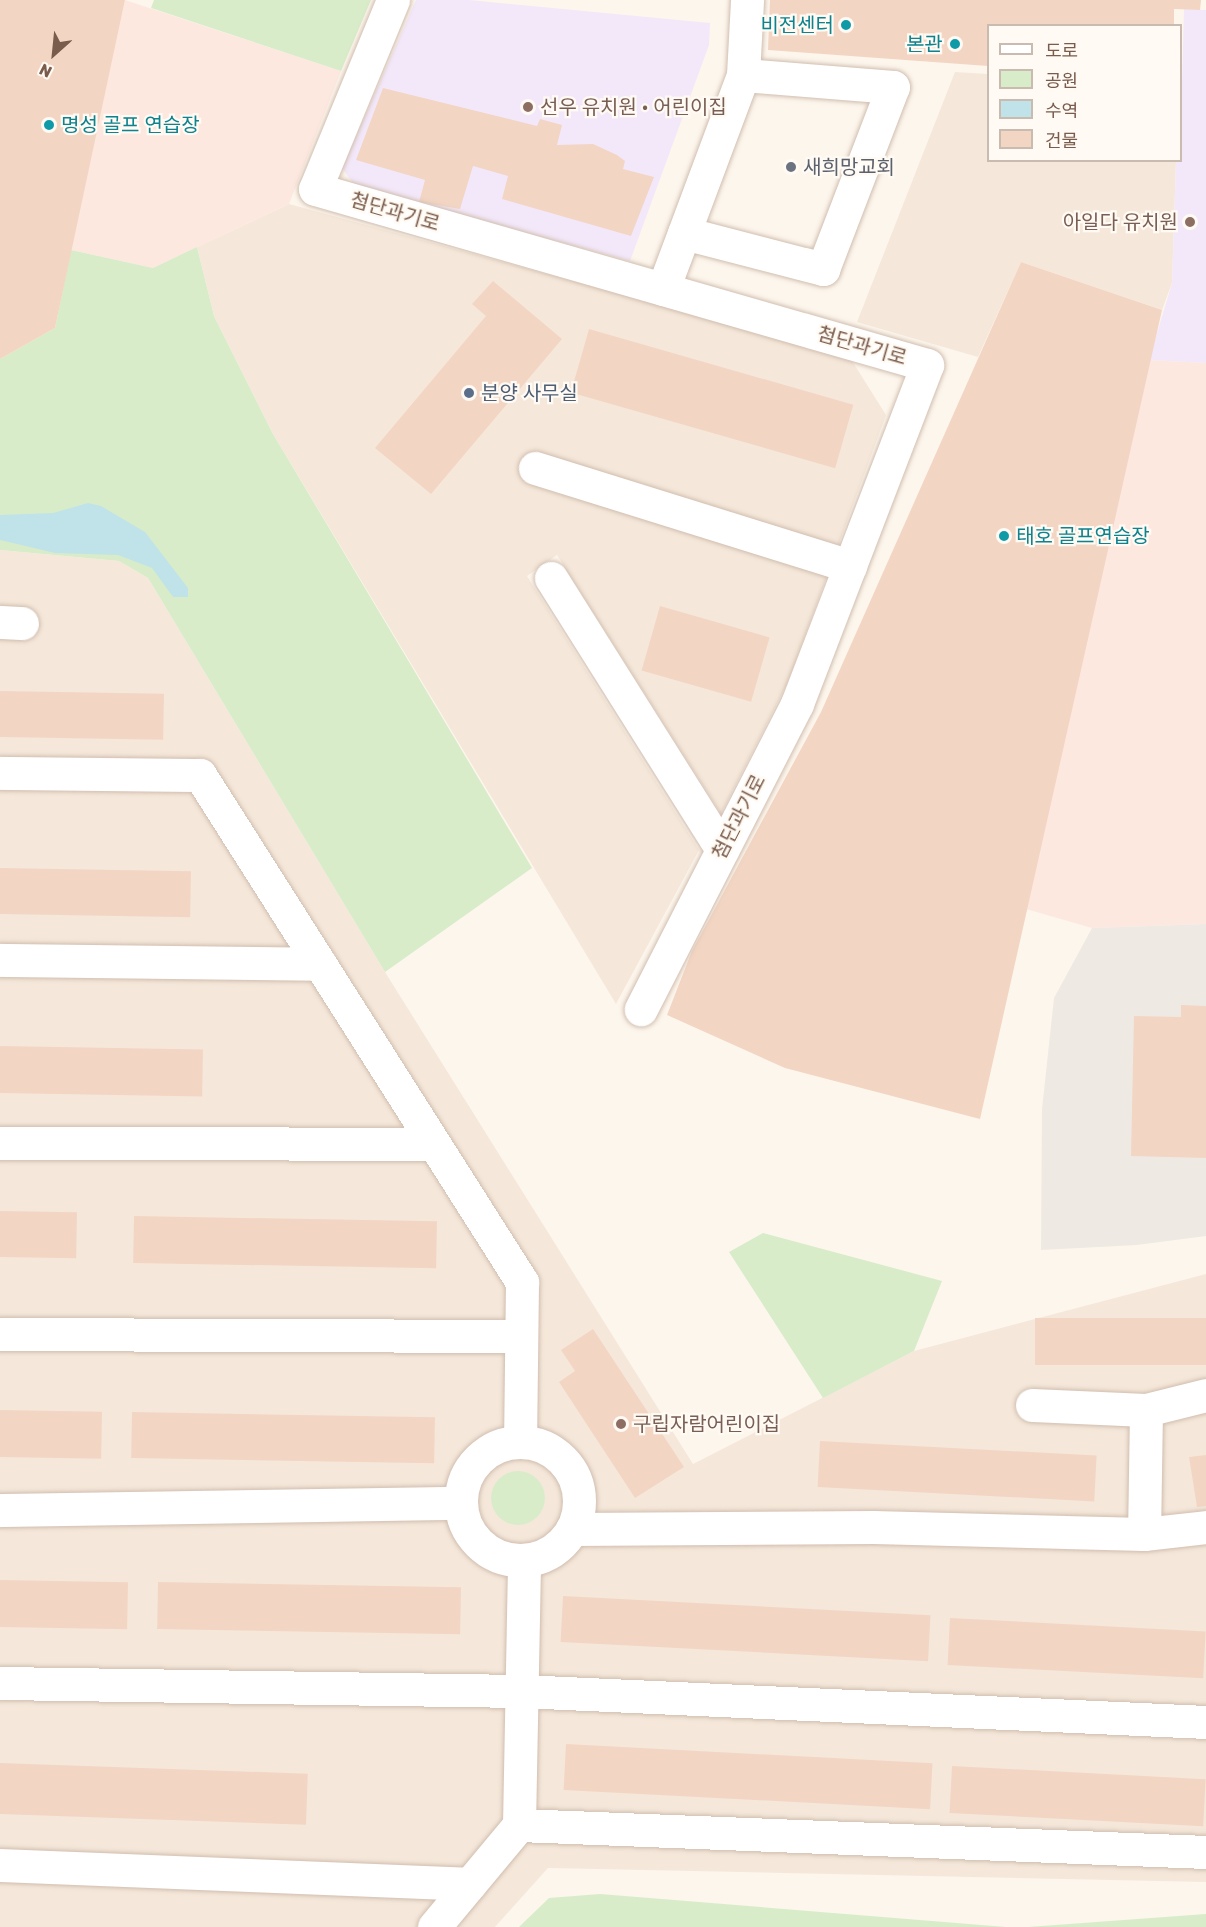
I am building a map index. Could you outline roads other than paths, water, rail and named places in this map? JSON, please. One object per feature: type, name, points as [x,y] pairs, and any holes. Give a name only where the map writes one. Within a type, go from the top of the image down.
[{"type":"street","name":"첨단과기로","points":[[393,0],[315,189],[927,364],[798,704],[641,1009]]},
{"type":"street","points":[[663,289],[743,75],[747,0]]},
{"type":"street","points":[[684,232],[823,269],[893,87],[743,75]]},
{"type":"street","points":[[535,468],[850,566]]},
{"type":"street","points":[[551,578],[722,850]]},
{"type":"street","points":[[0,773],[200,775],[432,1144],[522,1282],[520,1442]]},
{"type":"street","points":[[0,960],[320,964]]},
{"type":"street","points":[[0,1143],[432,1144]]},
{"type":"street","points":[[0,1334],[521,1336]]},
{"type":"street","points":[[1032,1405],[1146,1410],[1206,1395]]},
{"type":"street","points":[[1144,1534],[1146,1410]]},
{"type":"street","points":[[520,1442],[540,1446],[557,1456],[570,1471],[578,1500],[572,1529],[560,1545],[544,1555],[524,1560],[496,1555],[473,1538],[460,1503],[471,1468],[501,1445],[520,1442]]},
{"type":"street","points":[[0,1510],[460,1503]]},
{"type":"street","points":[[572,1529],[873,1527],[1144,1534],[1206,1527]]},
{"type":"street","points":[[434,1927],[519,1825],[524,1560]]},
{"type":"street","points":[[0,1683],[521,1691],[1206,1722]]},
{"type":"street","points":[[519,1825],[1206,1852]]},
{"type":"street","points":[[0,1865],[470,1884]]},
{"type":"water","points":[[88,503],[101,506],[145,532],[188,588],[188,597],[173,597],[152,568],[118,555],[55,553],[0,540],[0,515],[53,513]]},
{"type":"place","name":"비전센터","points":[[846,25]]},
{"type":"place","name":"본관","points":[[955,44]]},
{"type":"place","name":"선우 유치원 · 어린이집","points":[[528,107]]},
{"type":"place","name":"명성 골프 연습장","points":[[49,125]]},
{"type":"place","name":"새희망교회","points":[[791,167]]},
{"type":"place","name":"아일다 유치원","points":[[1190,222]]},
{"type":"place","name":"분양 사무실","points":[[469,393]]},
{"type":"place","name":"태호 골프연습장","points":[[1004,536]]},
{"type":"place","name":"구립자람어린이집","points":[[621,1424]]}]
